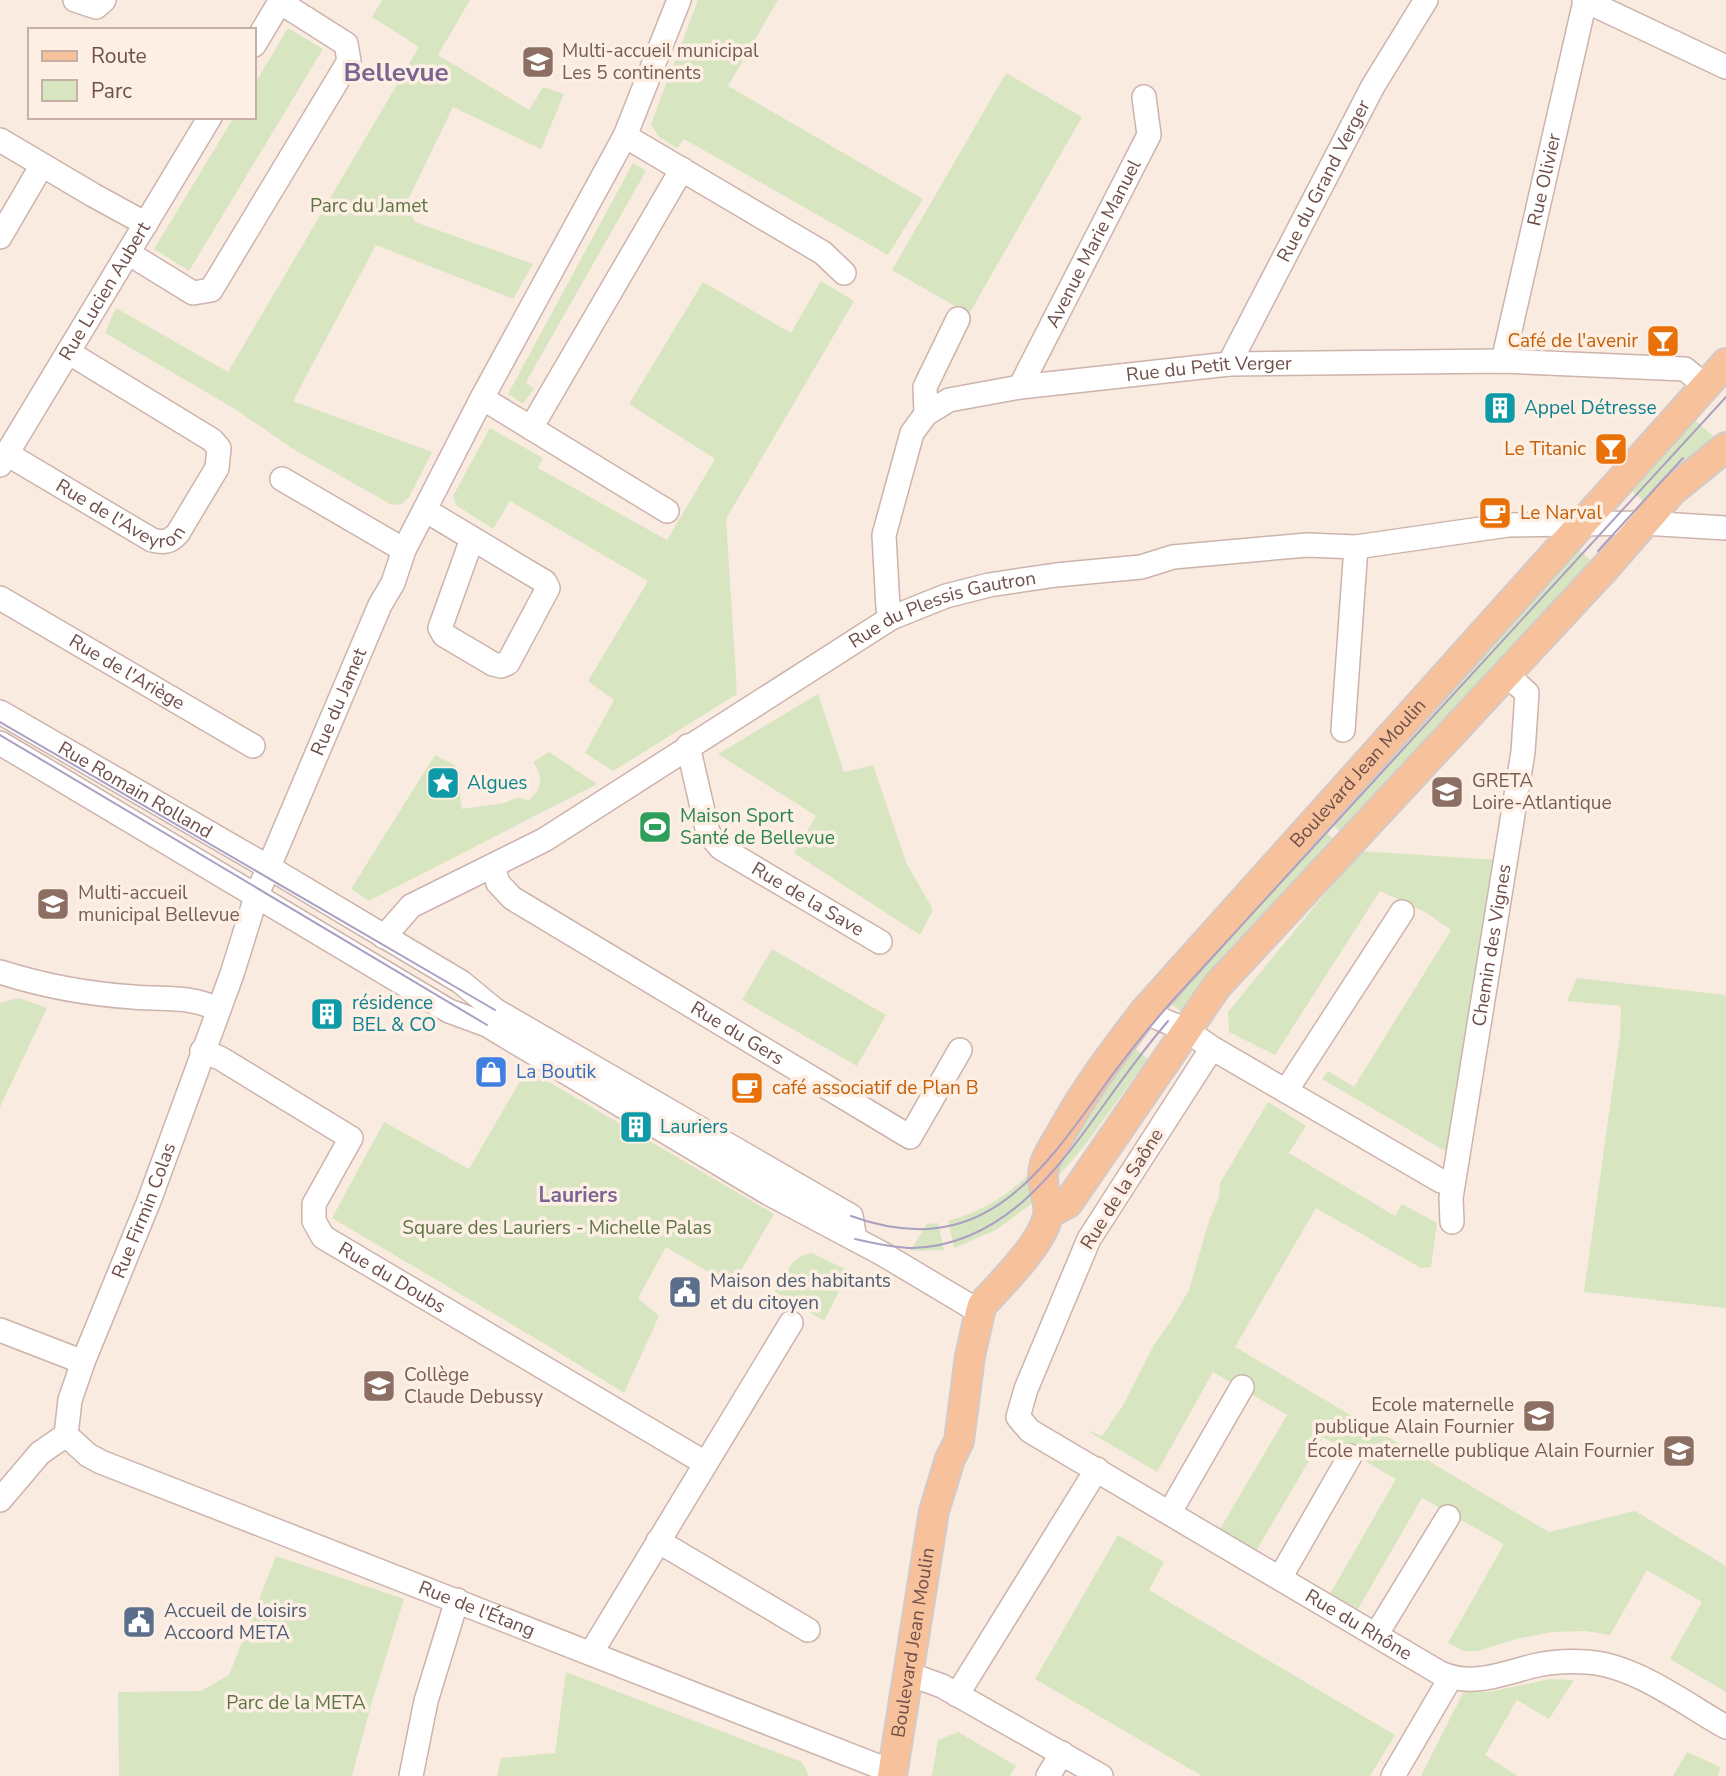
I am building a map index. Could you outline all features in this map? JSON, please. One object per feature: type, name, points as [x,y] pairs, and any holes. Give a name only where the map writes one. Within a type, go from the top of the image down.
[{"type":"main road","name":"Boulevard Jean Moulin","points":[[893,1774],[934,1511],[950,1459],[959,1441],[970,1356],[981,1309],[1024,1257],[1043,1229],[1049,1213],[1042,1185],[1045,1164],[1071,1115],[1096,1076],[1144,1012],[1726,363]]},
{"type":"main road","name":"Boulevard Jean Moulin","points":[[1049,1213],[1068,1203],[1217,986],[1507,675],[1672,491],[1726,447]]},
{"type":"street","points":[[75,0],[96,7],[104,0]]},
{"type":"street","name":"Rue du Jamet","points":[[257,897],[380,605],[393,583],[404,550],[482,398],[625,136],[679,0]]},
{"type":"street","name":"Rue du Grand Verger","points":[[1229,364],[1373,86],[1426,0]]},
{"type":"street","points":[[1584,0],[1726,67]]},
{"type":"street","name":"Rue Olivier","points":[[1503,361],[1584,0]]},
{"type":"street","points":[[128,253],[193,293],[211,290],[349,61],[346,44],[280,1],[256,42]]},
{"type":"street","name":"Avenue Marie Manuel","points":[[1020,387],[1149,135],[1144,97]]},
{"type":"street","name":"Rue Lucien Aubert","points":[[3,459],[209,119]]},
{"type":"street","points":[[625,136],[822,253],[844,273]]},
{"type":"street","points":[[0,140],[146,224]]},
{"type":"street","points":[[0,237],[43,165]]},
{"type":"street","points":[[531,428],[681,169]]},
{"type":"street","points":[[891,618],[884,535],[912,433],[926,414],[925,387],[958,319]]},
{"type":"street","name":"Rue de l'Aveyron","points":[[3,459],[152,540],[171,540],[178,533],[217,468],[219,448],[212,440],[68,352]]},
{"type":"street","name":"Rue du Petit Verger","points":[[926,414],[949,400],[1020,387],[1229,364],[1503,361],[1685,369],[1704,385]]},
{"type":"street","points":[[482,398],[667,511]]},
{"type":"street","points":[[282,479],[404,550]]},
{"type":"street","points":[[425,510],[545,582],[548,588],[508,663],[502,666],[493,664],[444,635],[440,628],[472,539]]},
{"type":"street","name":"Rue du Plessis Gautron","points":[[384,937],[411,906],[544,839],[605,803],[688,746],[891,618],[946,596],[1020,579],[1141,566],[1173,557],[1307,545],[1356,547],[1477,528],[1643,523],[1726,528]]},
{"type":"street","points":[[1343,730],[1356,547]]},
{"type":"street","name":"Rue de l'Ariège","points":[[0,598],[253,746]]},
{"type":"street","name":"Chemin des Vignes","points":[[1452,1222],[1451,1198],[1524,752],[1527,693],[1507,675]]},
{"type":"street","name":"Rue Romain Rolland","points":[[0,712],[461,982],[491,1018]]},
{"type":"street","name":"Rue Romain Rolland","points":[[0,743],[449,1011],[491,1018]]},
{"type":"street","name":"Rue de la Save","points":[[688,746],[709,833],[721,848],[880,942]]},
{"type":"street","name":"Rue du Gers","points":[[493,866],[498,883],[512,898],[910,1137],[960,1050]]},
{"type":"street","name":"Rue Firmin Colas","points":[[66,1435],[70,1400],[83,1362],[149,1201],[257,897]]},
{"type":"street","points":[[1286,1091],[1402,912]]},
{"type":"street","points":[[0,972],[43,986],[134,998],[188,999],[218,1009]]},
{"type":"street","points":[[1144,1012],[1186,1030],[1212,1048],[1441,1181]]},
{"type":"street","points":[[491,1018],[851,1216],[855,1239]]},
{"type":"street","points":[[491,1018],[768,1193],[981,1309]]},
{"type":"street","name":"Rue de la Saône","points":[[1018,1417],[1026,1389],[1089,1239],[1212,1048]]},
{"type":"street","name":"Rue du Doubs","points":[[202,1051],[220,1058],[351,1138],[314,1204],[314,1221],[323,1237],[705,1463]]},
{"type":"street","points":[[591,1653],[791,1323]]},
{"type":"street","points":[[0,1330],[83,1362]]},
{"type":"street","points":[[1170,1512],[1242,1387]]},
{"type":"street","name":"Rue du Rhône","points":[[1018,1417],[1030,1431],[1451,1677],[1467,1681],[1549,1664],[1589,1662],[1633,1674],[1726,1727]]},
{"type":"street","points":[[0,1500],[40,1453],[66,1435]]},
{"type":"street","name":"Rue de l'Étang","points":[[66,1435],[100,1462],[402,1581],[457,1600],[893,1774]]},
{"type":"street","points":[[1280,1578],[1350,1456]]},
{"type":"street","points":[[957,1695],[1097,1469]]},
{"type":"street","points":[[1376,1635],[1448,1517]]},
{"type":"street","points":[[658,1541],[808,1630]]},
{"type":"street","points":[[411,1776],[426,1701],[457,1600]]},
{"type":"street","points":[[909,1674],[942,1686],[1101,1776]]},
{"type":"street","points":[[1393,1776],[1451,1677]]},
{"type":"street","points":[[1048,1776],[1062,1753]]},
{"type":"green space","name":"Parc du Jamet","points":[[382,0],[470,0],[438,55],[529,110],[543,87],[564,94],[541,149],[453,107],[407,202],[415,222],[533,264],[513,299],[376,245],[293,401],[432,452],[409,497],[402,504],[392,505],[293,449],[235,409],[105,333],[116,308],[228,372],[419,47],[372,17]]},
{"type":"green space","points":[[698,0],[778,0],[728,86],[923,199],[888,255],[684,139],[677,148],[659,137],[651,124]]},
{"type":"green space","points":[[288,28],[323,49],[189,271],[154,249],[233,119],[256,119],[256,82]]},
{"type":"green space","points":[[1006,73],[1082,117],[969,314],[892,270]]},
{"type":"green space","points":[[633,163],[646,171],[526,382],[534,389],[523,404],[508,394]]},
{"type":"green space","points":[[821,281],[854,301],[726,519],[737,694],[613,771],[585,753],[614,700],[588,681],[648,581],[510,501],[493,529],[456,505],[453,496],[490,428],[543,458],[538,468],[667,540],[715,459],[629,404],[703,282],[791,333]]},
{"type":"green space","points":[[1689,415],[1721,443],[1649,506],[1632,491],[1653,468]]},
{"type":"green space","points":[[1579,550],[1596,565],[1345,836],[1328,821]]},
{"type":"green space","points":[[818,694],[844,772],[873,765],[906,862],[933,910],[920,935],[794,853],[816,816],[718,754]]},
{"type":"green space","points":[[549,752],[597,784],[369,901],[351,889],[435,755],[455,765],[462,809],[505,803],[518,797],[528,801],[540,783],[539,773],[533,762]]},
{"type":"green space","points":[[1321,828],[1338,843],[1183,1014],[1166,999]]},
{"type":"green space","points":[[1360,851],[1498,860],[1452,1155],[1322,1079],[1328,1071],[1354,1087],[1451,930],[1425,912],[1380,891],[1275,1055],[1229,1032],[1228,1012]]},
{"type":"green space","points":[[772,949],[886,1015],[857,1066],[742,1000]]},
{"type":"green space","points":[[1577,978],[1726,995],[1726,1308],[1584,1292],[1620,1035],[1621,1006],[1567,1001]]},
{"type":"green space","points":[[19,998],[47,1008],[0,1107],[0,1003]]},
{"type":"green space","points":[[1126,1041],[1148,1059],[1082,1149],[1054,1181],[1055,1165]]},
{"type":"green space","name":"Square des Lauriers - Michelle Palas","points":[[527,1069],[774,1214],[732,1286],[666,1247],[638,1298],[659,1316],[624,1393],[332,1218],[384,1122],[469,1169]]},
{"type":"green space","points":[[1268,1102],[1306,1126],[1289,1153],[1395,1216],[1402,1204],[1437,1223],[1431,1267],[1421,1268],[1316,1208],[1235,1347],[1549,1532],[1635,1511],[1726,1566],[1726,1692],[1670,1659],[1702,1602],[1647,1570],[1610,1635],[1585,1631],[1553,1632],[1516,1639],[1478,1651],[1464,1651],[1448,1643],[1504,1544],[1422,1498],[1358,1609],[1330,1594],[1396,1479],[1323,1437],[1256,1551],[1220,1529],[1287,1415],[1213,1372],[1157,1472],[1086,1430],[1102,1436],[1122,1407],[1154,1345],[1189,1290],[1208,1224],[1219,1197],[1220,1183]]},
{"type":"green space","points":[[1037,1166],[1031,1204],[996,1230],[954,1248],[948,1221],[996,1200]]},
{"type":"green space","points":[[938,1223],[944,1250],[910,1251],[927,1224]]},
{"type":"green space","points":[[812,1253],[849,1271],[824,1321],[775,1292],[794,1262]]},
{"type":"green space","points":[[1118,1535],[1164,1562],[1149,1590],[1395,1735],[1370,1776],[1202,1776],[1035,1679]]},
{"type":"green space","name":"Parc de la META","points":[[276,1556],[404,1599],[352,1776],[119,1776],[118,1692],[201,1691],[229,1675]]},
{"type":"green space","points":[[566,1672],[802,1762],[809,1776],[497,1776],[501,1758],[555,1753]]},
{"type":"green space","points":[[1551,1679],[1574,1680],[1549,1719],[1517,1700],[1485,1755],[1518,1776],[1421,1776],[1464,1691],[1488,1692]]},
{"type":"green space","points":[[958,1732],[1016,1766],[1010,1776],[932,1776],[938,1740]]},
{"type":"green space","points":[[1687,1752],[1720,1767],[1718,1776],[1673,1776]]},
{"type":"tram line","points":[[851,1216],[897,1228],[936,1228],[971,1219],[1003,1202],[1031,1178],[1057,1149],[1131,1050],[1174,999],[1726,397]]},
{"type":"tram line","points":[[1598,551],[1683,458]]},
{"type":"tram line","points":[[0,722],[495,1010]]},
{"type":"tram line","points":[[0,735],[487,1025]]},
{"type":"tram line","points":[[855,1239],[906,1248],[945,1244],[975,1233],[1001,1218],[1026,1199],[1048,1177],[1168,1021]]},
{"type":"place","name":"Multi-accueil municipal Les 5 continents","points":[[538,62]]},
{"type":"place","name":"Café de l'avenir","points":[[1663,341]]},
{"type":"place","name":"Appel Détresse","points":[[1500,408]]},
{"type":"place","name":"Le Titanic","points":[[1611,449]]},
{"type":"place","name":"Le Narval","points":[[1495,513]]},
{"type":"place","name":"Algues","points":[[443,783]]},
{"type":"place","name":"GRETA Loire-Atlantique","points":[[1447,792]]},
{"type":"place","name":"Maison Sport Santé de Bellevue","points":[[655,827]]},
{"type":"place","name":"Multi-accueil municipal Bellevue","points":[[53,904]]},
{"type":"place","name":"résidence BEL & CO","points":[[327,1014]]},
{"type":"place","name":"La Boutik","points":[[491,1072]]},
{"type":"place","name":"café associatif de Plan B","points":[[747,1088]]},
{"type":"place","name":"Lauriers","points":[[636,1127]]},
{"type":"place","name":"Maison des habitants et du citoyen","points":[[685,1292]]},
{"type":"place","name":"Collège Claude Debussy","points":[[379,1386]]},
{"type":"place","name":"Ecole maternelle publique Alain Fournier","points":[[1539,1416]]},
{"type":"place","name":"École maternelle publique Alain Fournier","points":[[1679,1451]]},
{"type":"place","name":"Accueil de loisirs Accoord META","points":[[139,1622]]},
{"type":"district","name":"Bellevue","points":[[396,72]]},
{"type":"district","name":"Lauriers","points":[[578,1195]]}]
